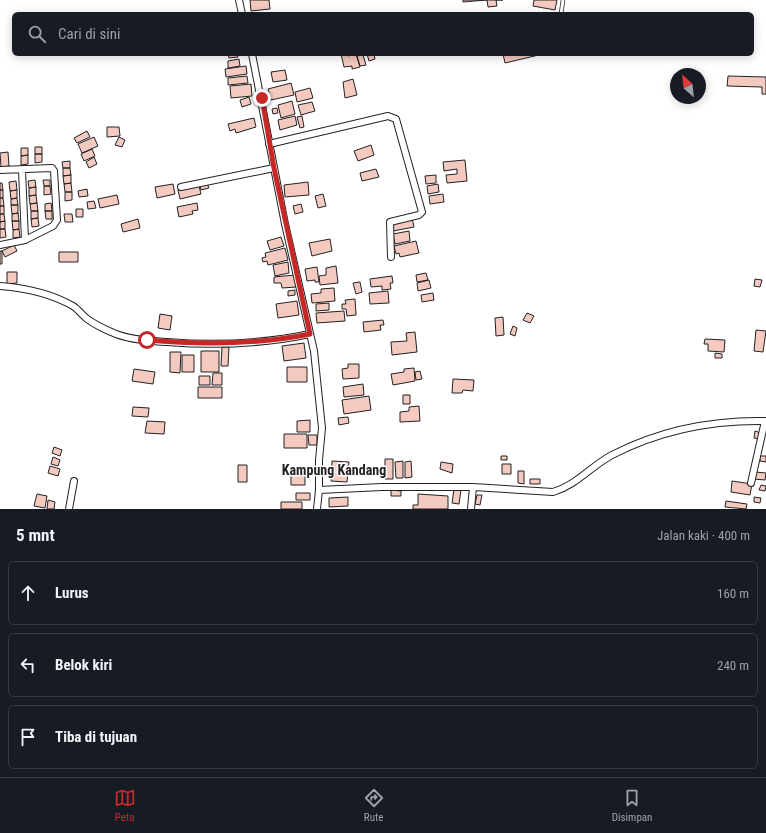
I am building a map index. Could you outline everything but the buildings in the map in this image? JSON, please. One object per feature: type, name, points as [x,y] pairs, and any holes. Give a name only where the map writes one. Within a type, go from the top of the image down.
[{"type":"street","points":[[239,0],[242,12]]},
{"type":"street","points":[[252,56],[274,168],[314,351],[322,428],[317,509]]},
{"type":"street","points":[[269,144],[388,116],[396,119],[422,212],[419,215],[390,222],[391,257]]},
{"type":"street","points":[[0,170],[50,168],[53,170],[57,220],[53,226],[25,240],[0,245]]},
{"type":"street","points":[[181,187],[274,168]]},
{"type":"street","points":[[22,170],[25,240]]},
{"type":"street","points":[[0,286],[26,288],[46,294],[74,307],[98,326],[118,334],[147,340],[186,344],[249,343],[278,341],[310,334]]},
{"type":"street","points":[[319,490],[382,487],[473,487],[553,492],[575,483],[612,455],[664,432],[712,423],[765,421],[751,483]]},
{"type":"street","points":[[69,509],[74,481]]},
{"type":"street","points":[[471,509],[473,487]]},
{"type":"lane","points":[[561,12],[563,0]]},
{"type":"district","name":"Kampung Kandang","points":[[334,470]]},
{"type":"route","points":[[147,340],[186,344],[249,343],[278,341],[310,334],[302,292],[285,224],[266,130],[262,98]]}]
